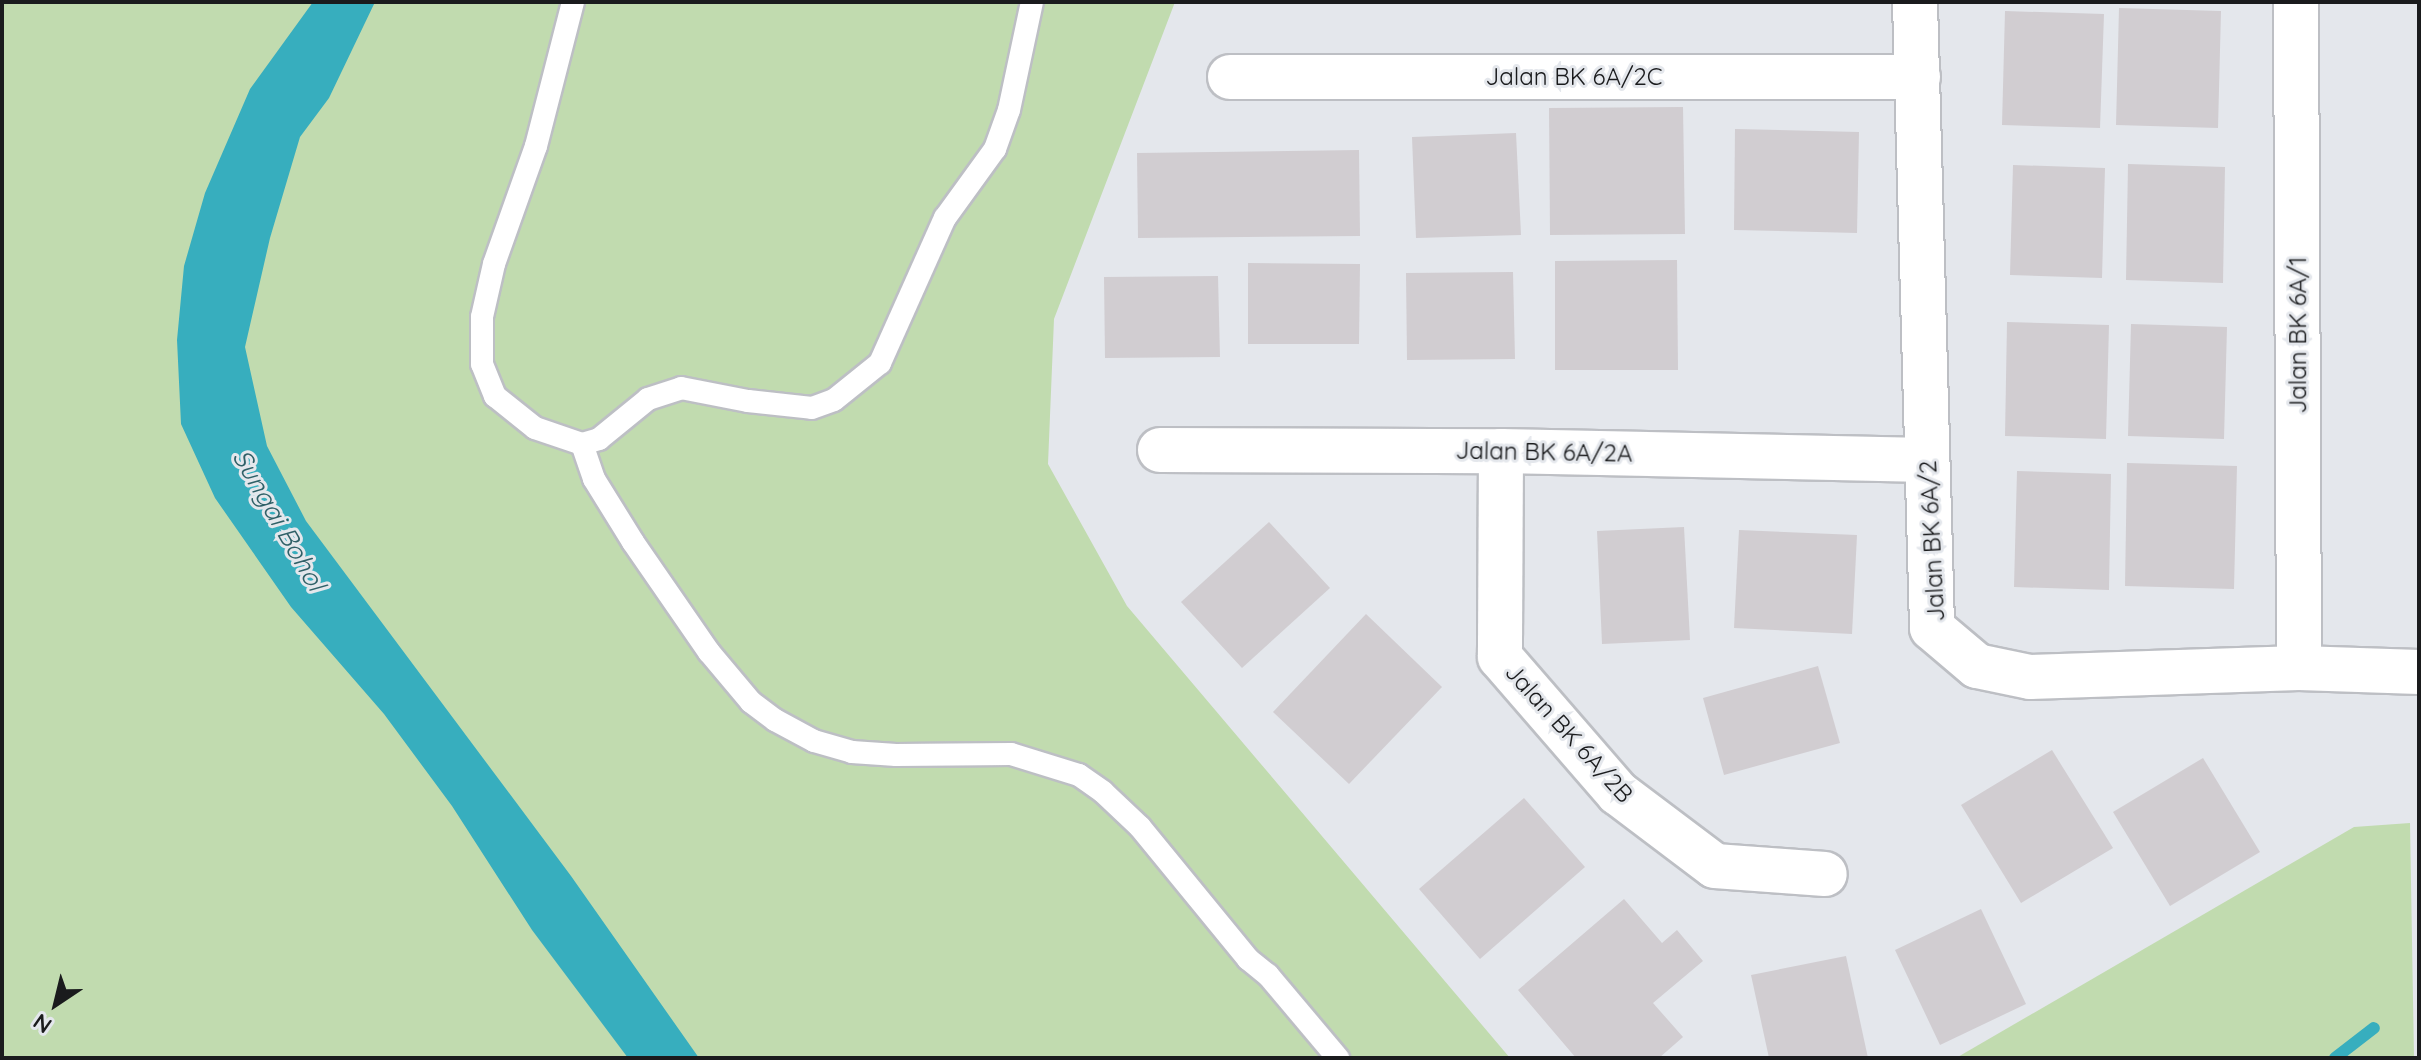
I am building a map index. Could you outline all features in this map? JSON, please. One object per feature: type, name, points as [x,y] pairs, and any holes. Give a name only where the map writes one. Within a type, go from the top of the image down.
[{"type":"street","name":"Jalan BK 6A/2","points":[[1915,2],[1932,628],[1977,666],[2030,677],[2299,668],[2419,672]]},
{"type":"street","name":"Jalan BK 6A/1","points":[[2296,2],[2299,668]]},
{"type":"street","name":"Jalan BK 6A/2C","points":[[1230,77],[1918,77]]},
{"type":"street","name":"Jalan BK 6A/2A","points":[[1160,450],[1501,451],[1927,460]]},
{"type":"street","name":"Jalan BK 6A/2B","points":[[1501,451],[1500,657],[1618,793],[1715,866],[1825,874]]},
{"type":"lane","points":[[573,2],[536,146],[494,264],[482,317],[482,364],[495,396],[535,428],[582,444],[599,439],[648,399],[681,388],[748,401],[812,408],[834,400],[880,363],[945,218],[995,149],[1009,110],[1032,2]]},
{"type":"lane","points":[[582,444],[594,479],[633,542],[709,652],[751,702],[775,720],[814,741],[852,752],[896,755],[1011,754],[1079,775],[1140,827],[1248,959],[1268,975],[1338,1058]]},
{"type":"green space","points":[[2,2],[1175,2],[1054,319],[1048,464],[1127,606],[1510,1058],[2,1058]]},
{"type":"green space","points":[[2410,823],[2414,1058],[1956,1058],[2354,827]]},
{"type":"water","name":"Sungai Bohol","points":[[313,2],[375,2],[329,98],[300,137],[270,238],[245,347],[267,446],[306,521],[571,876],[699,1058],[628,1058],[532,930],[452,806],[384,714],[291,607],[215,498],[181,424],[177,340],[184,266],[205,193],[250,89]]},
{"type":"building","points":[[2119,8],[2221,11],[2218,128],[2116,125]]},
{"type":"building","points":[[2005,11],[2104,14],[2100,128],[2002,125]]},
{"type":"building","points":[[1683,107],[1685,234],[1550,235],[1549,108]]},
{"type":"building","points":[[1735,129],[1859,132],[1857,233],[1734,230]]},
{"type":"building","points":[[1516,133],[1521,235],[1416,238],[1412,137]]},
{"type":"building","points":[[1359,150],[1360,236],[1138,238],[1137,153]]},
{"type":"building","points":[[2128,164],[2225,167],[2223,283],[2126,280]]},
{"type":"building","points":[[2013,165],[2105,168],[2102,278],[2010,275]]},
{"type":"building","points":[[1677,260],[1678,370],[1555,370],[1555,261]]},
{"type":"building","points":[[1248,263],[1360,264],[1359,344],[1248,344]]},
{"type":"building","points":[[1513,272],[1515,359],[1407,360],[1406,273]]},
{"type":"building","points":[[1218,276],[1220,357],[1105,358],[1104,277]]},
{"type":"building","points":[[2007,322],[2109,325],[2106,439],[2005,436]]},
{"type":"building","points":[[2131,324],[2227,327],[2224,439],[2128,436]]},
{"type":"building","points":[[2127,463],[2237,466],[2234,589],[2125,586]]},
{"type":"building","points":[[2017,471],[2111,474],[2109,590],[2014,587]]},
{"type":"building","points":[[1269,522],[1330,588],[1242,668],[1181,602]]},
{"type":"building","points":[[1684,527],[1690,640],[1602,644],[1597,531]]},
{"type":"building","points":[[1739,530],[1857,535],[1852,634],[1734,628]]},
{"type":"building","points":[[1366,614],[1442,687],[1349,784],[1273,712]]},
{"type":"building","points":[[1818,666],[1840,743],[1724,775],[1703,698]]},
{"type":"building","points":[[2052,750],[2113,848],[2021,903],[1961,805]]},
{"type":"building","points":[[2203,758],[2260,852],[2170,906],[2113,812]]},
{"type":"building","points":[[1524,798],[1585,867],[1480,959],[1419,889]]},
{"type":"building","points":[[1624,899],[1662,943],[1677,930],[1703,961],[1653,1003],[1683,1037],[1659,1058],[1576,1058],[1518,990]]},
{"type":"building","points":[[1981,909],[2026,1004],[1940,1045],[1895,950]]},
{"type":"building","points":[[1846,956],[1868,1058],[1769,1058],[1751,975]]},
{"type":"waterway","points":[[2335,1058],[2374,1028]]}]
